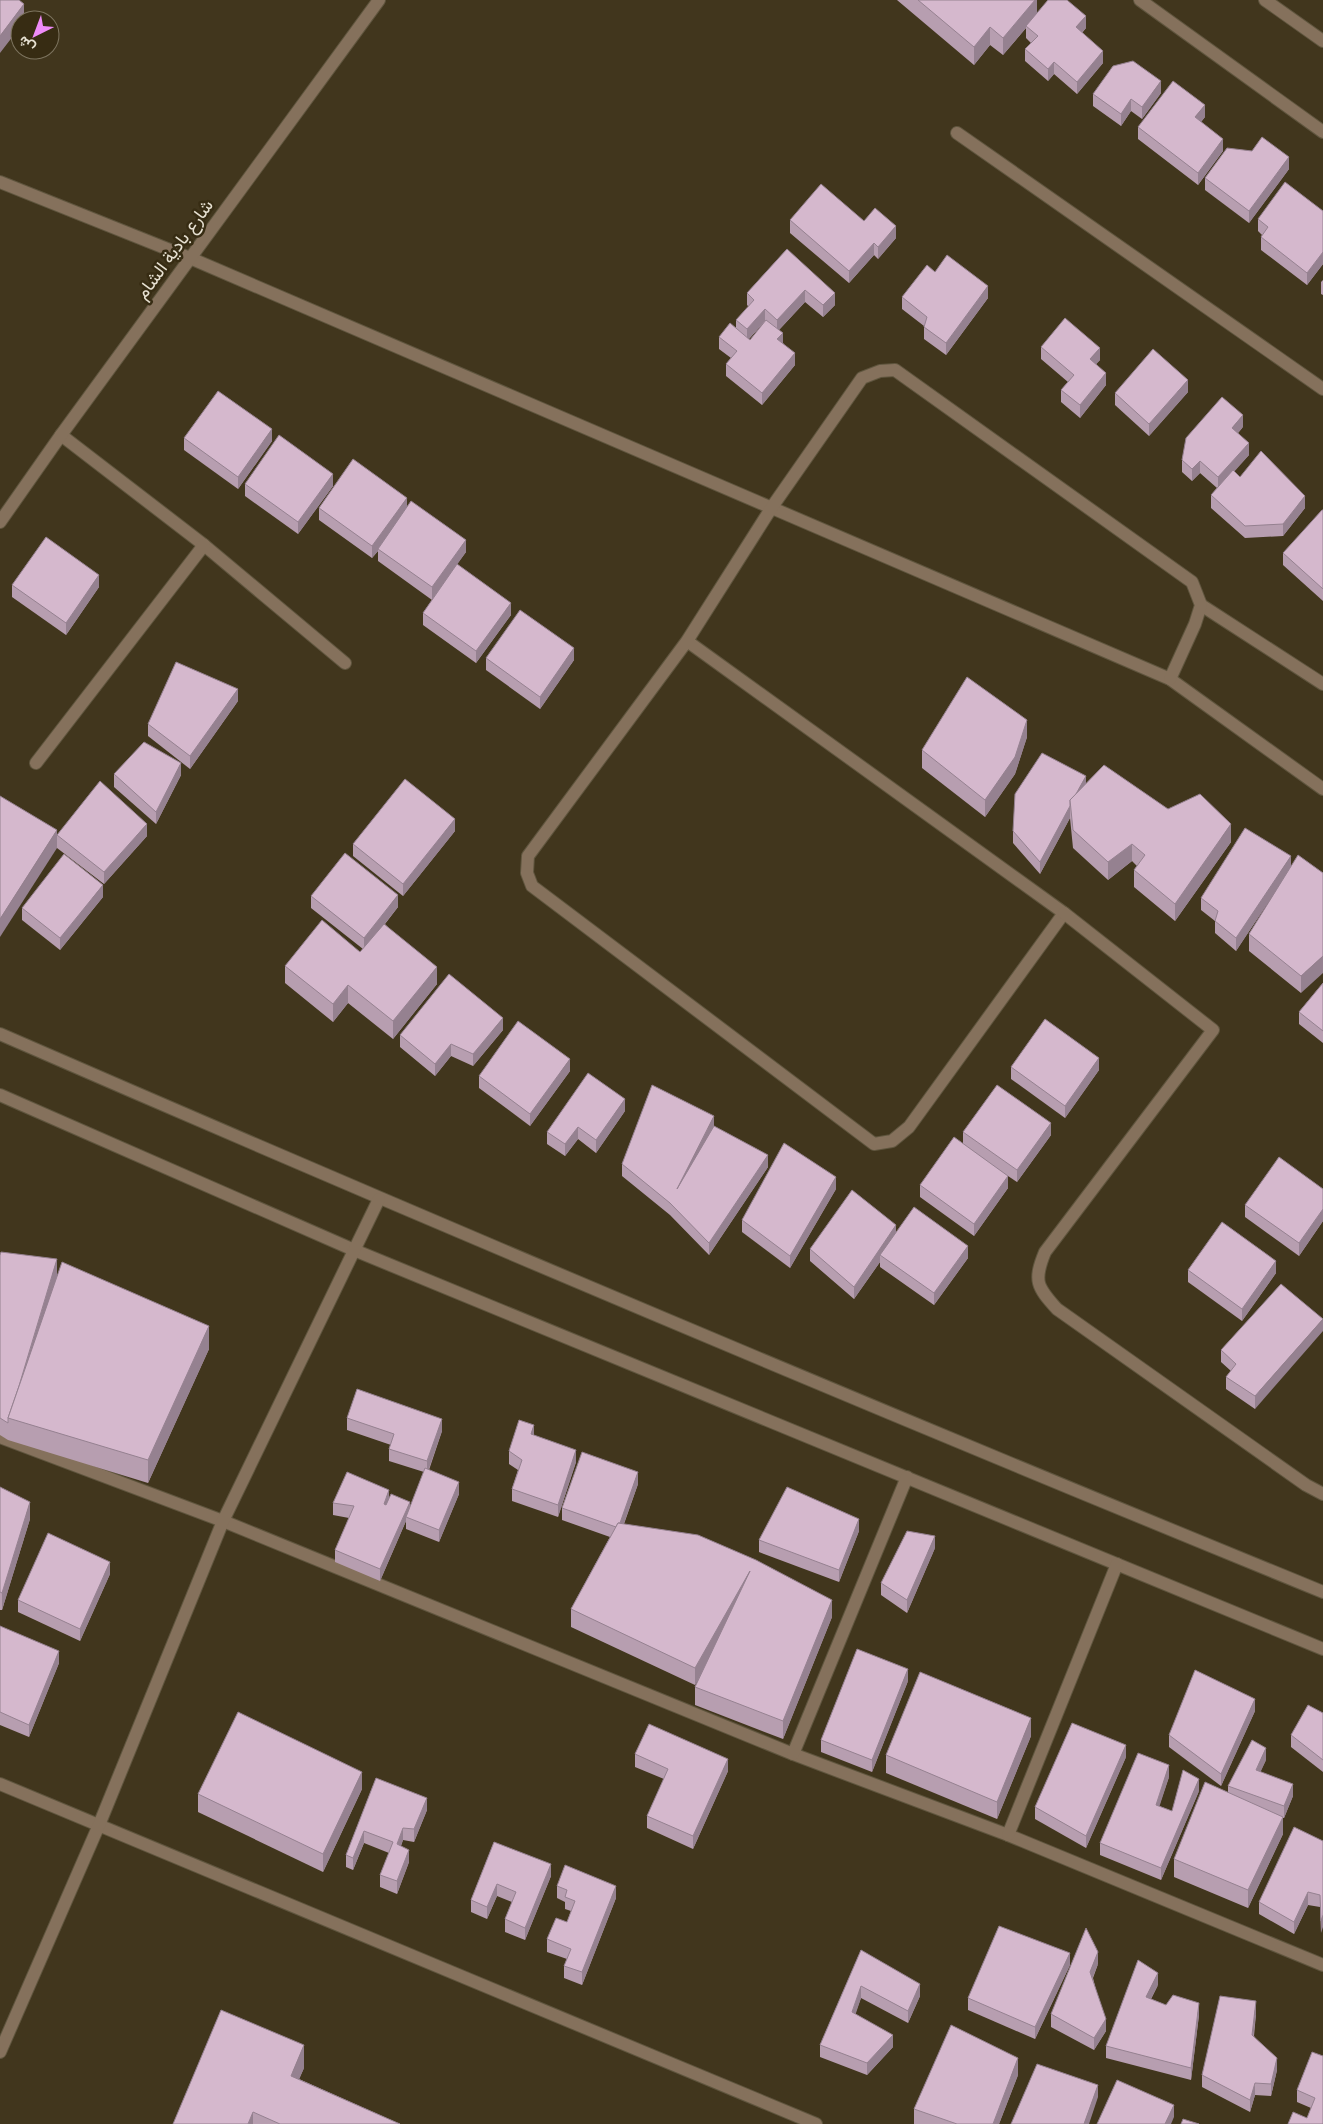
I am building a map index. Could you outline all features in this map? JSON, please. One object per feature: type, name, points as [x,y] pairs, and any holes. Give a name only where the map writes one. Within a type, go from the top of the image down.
[{"type":"street","name":"شارع بادية الشام","points":[[0,522],[61,435],[379,0]]},
{"type":"street","points":[[1140,0],[1323,132]]},
{"type":"street","points":[[1265,0],[1323,41]]},
{"type":"street","points":[[957,133],[1323,389]]},
{"type":"street","points":[[0,182],[190,258],[772,506],[1170,679],[1323,789]]},
{"type":"street","points":[[1064,913],[909,1127],[892,1141],[874,1144],[532,886],[527,873],[528,856],[687,641],[772,506],[862,378],[880,371],[895,370],[1192,582],[1201,605],[1323,684]]},
{"type":"street","points":[[61,435],[204,545],[345,663]]},
{"type":"street","points":[[36,763],[204,545]]},
{"type":"street","points":[[1170,679],[1195,624],[1201,605]]},
{"type":"street","points":[[687,641],[1064,913],[1213,1030],[1045,1252],[1037,1271],[1039,1290],[1057,1309],[1306,1485],[1323,1494]]},
{"type":"street","points":[[0,1034],[379,1198],[1059,1484],[1323,1592]]},
{"type":"street","points":[[0,1095],[354,1250],[1323,1649]]},
{"type":"street","points":[[0,2052],[99,1824],[222,1521],[379,1198]]},
{"type":"street","points":[[0,1437],[222,1521],[793,1754],[1008,1835],[1323,1965]]},
{"type":"street","points":[[793,1754],[907,1477]]},
{"type":"street","points":[[1008,1835],[1117,1564]]},
{"type":"street","points":[[0,1784],[816,2124]]},
{"type":"building","points":[[0,0],[19,0],[24,4],[20,10],[10,10],[10,23],[0,36]]},
{"type":"building","points":[[918,0],[1035,0],[1003,38],[990,27],[974,47]]},
{"type":"building","points":[[1048,0],[1067,0],[1086,16],[1076,27],[1103,51],[1077,82],[1054,62],[1048,69],[1025,49],[1038,36],[1026,26]]},
{"type":"building","points":[[1133,61],[1161,81],[1142,107],[1131,99],[1121,114],[1093,94],[1113,66]]},
{"type":"building","points":[[1173,81],[1205,105],[1195,117],[1223,139],[1198,173],[1138,127]]},
{"type":"building","points":[[1262,137],[1289,157],[1249,211],[1205,178],[1227,148],[1252,151]]},
{"type":"building","points":[[1285,182],[1323,211],[1323,252],[1307,273],[1261,237],[1268,227],[1258,219]]},
{"type":"building","points":[[821,184],[864,221],[875,208],[896,226],[878,247],[874,243],[849,271],[790,220]]},
{"type":"building","points":[[787,249],[835,293],[823,305],[805,290],[777,320],[765,309],[747,329],[736,320],[754,300],[747,293]]},
{"type":"building","points":[[947,255],[988,286],[946,343],[924,327],[927,317],[902,297],[927,265],[935,272]]},
{"type":"building","points":[[1065,318],[1100,348],[1090,359],[1106,373],[1080,405],[1061,390],[1074,375],[1041,347]]},
{"type":"building","points":[[766,320],[783,333],[777,339],[795,353],[762,393],[726,364],[737,351],[719,337],[730,323],[750,340]]},
{"type":"building","points":[[1153,349],[1188,380],[1149,424],[1115,393]]},
{"type":"building","points":[[218,391],[272,429],[238,477],[184,438]]},
{"type":"building","points":[[1222,397],[1243,415],[1232,428],[1249,443],[1218,477],[1200,461],[1192,469],[1182,460],[1186,438]]},
{"type":"building","points":[[279,435],[333,474],[298,522],[245,484]]},
{"type":"building","points":[[1261,451],[1305,496],[1283,524],[1245,526],[1211,495],[1233,470],[1240,477]]},
{"type":"building","points":[[353,459],[407,498],[372,546],[319,508]]},
{"type":"building","points":[[411,501],[466,540],[432,587],[378,549]]},
{"type":"building","points":[[1323,510],[1323,589],[1283,553]]},
{"type":"building","points":[[46,537],[99,575],[66,623],[12,585]]},
{"type":"building","points":[[457,564],[511,603],[476,651],[423,613]]},
{"type":"building","points":[[520,610],[574,648],[540,697],[486,658]]},
{"type":"building","points":[[176,662],[238,689],[190,756],[148,724]]},
{"type":"building","points":[[967,677],[1027,720],[1015,757],[985,800],[922,750]]},
{"type":"building","points":[[144,742],[181,763],[156,812],[114,774]]},
{"type":"building","points":[[1042,753],[1086,776],[1076,794],[1070,800],[1070,806],[1040,862],[1013,831],[1015,794]]},
{"type":"building","points":[[1104,765],[1168,809],[1200,794],[1231,824],[1175,904],[1134,870],[1145,855],[1132,844],[1108,862],[1073,830],[1070,800]]},
{"type":"building","points":[[405,779],[455,819],[403,884],[353,844]]},
{"type":"building","points":[[100,781],[147,824],[104,872],[57,835]]},
{"type":"building","points":[[0,796],[57,830],[0,919]]},
{"type":"building","points":[[1245,828],[1291,856],[1236,938],[1215,921],[1218,911],[1201,898]]},
{"type":"building","points":[[345,853],[398,895],[364,938],[311,896]]},
{"type":"building","points":[[64,854],[103,885],[60,938],[22,908]]},
{"type":"building","points":[[1298,855],[1323,873],[1323,956],[1301,976],[1249,934]]},
{"type":"building","points":[[322,920],[360,952],[384,924],[437,967],[393,1021],[348,985],[333,1004],[285,966]]},
{"type":"building","points":[[449,974],[503,1018],[473,1054],[451,1044],[435,1064],[400,1035]]},
{"type":"building","points":[[1323,983],[1323,1031],[1299,1012]]},
{"type":"building","points":[[1045,1019],[1099,1058],[1065,1106],[1011,1067]]},
{"type":"building","points":[[518,1021],[570,1059],[530,1114],[479,1076]]},
{"type":"building","points":[[588,1073],[625,1099],[596,1140],[578,1127],[565,1144],[547,1132]]},
{"type":"building","points":[[652,1085],[714,1116],[677,1189],[714,1126],[768,1155],[709,1243],[670,1203],[622,1164]]},
{"type":"building","points":[[997,1085],[1051,1123],[1017,1170],[963,1132]]},
{"type":"building","points":[[954,1137],[1008,1176],[974,1224],[920,1185]]},
{"type":"building","points":[[784,1143],[836,1177],[790,1256],[742,1220]]},
{"type":"building","points":[[1279,1157],[1323,1189],[1323,1209],[1299,1243],[1245,1205]]},
{"type":"building","points":[[852,1190],[896,1225],[854,1287],[810,1249]]},
{"type":"building","points":[[914,1207],[968,1246],[934,1293],[880,1255]]},
{"type":"building","points":[[1222,1222],[1276,1261],[1242,1309],[1188,1270]]},
{"type":"building","points":[[1,1252],[57,1259],[8,1423],[0,1418]]},
{"type":"building","points":[[62,1262],[209,1326],[148,1460],[8,1418]]},
{"type":"building","points":[[1281,1284],[1323,1319],[1255,1396],[1226,1377],[1236,1364],[1221,1350]]},
{"type":"building","points":[[357,1389],[442,1419],[427,1461],[389,1449],[394,1434],[347,1418]]},
{"type":"building","points":[[519,1420],[534,1425],[531,1434],[576,1450],[558,1505],[512,1489],[522,1460],[509,1451]]},
{"type":"building","points":[[582,1452],[638,1472],[620,1523],[616,1527],[562,1508]]},
{"type":"building","points":[[425,1468],[459,1482],[439,1530],[406,1517]]},
{"type":"building","points":[[347,1472],[389,1490],[384,1504],[386,1505],[391,1494],[410,1502],[380,1569],[335,1550],[354,1506],[333,1503]]},
{"type":"building","points":[[0,1487],[30,1502],[2,1593],[0,1592]]},
{"type":"building","points":[[787,1487],[859,1519],[839,1570],[759,1540]]},
{"type":"building","points":[[618,1523],[698,1535],[756,1560],[832,1600],[783,1721],[695,1687],[750,1571],[695,1668],[571,1609]]},
{"type":"building","points":[[907,1531],[935,1536],[907,1600],[881,1583]]},
{"type":"building","points":[[48,1533],[110,1562],[80,1629],[18,1600]]},
{"type":"building","points":[[0,1626],[59,1651],[29,1725],[0,1712]]},
{"type":"building","points":[[857,1649],[908,1669],[872,1760],[821,1740]]},
{"type":"building","points":[[1195,1670],[1255,1699],[1221,1774],[1169,1735]]},
{"type":"building","points":[[920,1672],[1031,1718],[997,1802],[886,1755]]},
{"type":"building","points":[[1308,1705],[1323,1713],[1323,1760],[1291,1735]]},
{"type":"building","points":[[238,1712],[362,1772],[323,1854],[198,1794]]},
{"type":"building","points":[[1072,1723],[1126,1745],[1086,1836],[1035,1807]]},
{"type":"building","points":[[649,1724],[728,1759],[693,1836],[647,1816],[668,1769],[635,1754]]},
{"type":"building","points":[[1252,1740],[1266,1748],[1256,1770],[1293,1784],[1284,1806],[1228,1786]]},
{"type":"building","points":[[1138,1753],[1169,1765],[1156,1805],[1172,1811],[1183,1770],[1199,1779],[1161,1868],[1100,1843]]},
{"type":"building","points":[[376,1778],[427,1798],[414,1829],[403,1828],[397,1844],[409,1850],[397,1881],[380,1875],[393,1842],[364,1831],[353,1858],[346,1855]]},
{"type":"building","points":[[1205,1782],[1283,1817],[1248,1890],[1174,1859]]},
{"type":"building","points":[[1294,1827],[1323,1841],[1323,1915],[1321,1921],[1320,1895],[1308,1892],[1294,1922],[1259,1902]]},
{"type":"building","points":[[494,1842],[551,1864],[525,1928],[505,1919],[516,1892],[497,1884],[487,1907],[471,1900]]},
{"type":"building","points":[[565,1865],[616,1886],[582,1972],[564,1966],[571,1949],[547,1939],[556,1918],[567,1922],[575,1901],[565,1897],[567,1890],[557,1886]]},
{"type":"building","points":[[999,1926],[1070,1953],[1035,2027],[968,1998]]},
{"type":"building","points":[[1086,1928],[1098,1952],[1090,1972],[1106,2019],[1094,2038],[1051,2014]]},
{"type":"building","points":[[861,1950],[920,1984],[908,2011],[861,1986],[852,2012],[893,2035],[867,2063],[820,2045]]},
{"type":"building","points":[[1138,1960],[1158,1973],[1146,1997],[1166,2005],[1173,1995],[1199,2003],[1191,2068],[1106,2046]]},
{"type":"building","points":[[1220,1996],[1256,2001],[1252,2035],[1277,2058],[1271,2084],[1255,2083],[1250,2100],[1202,2075]]},
{"type":"building","points":[[221,2010],[304,2045],[291,2076],[400,2124],[280,2124],[253,2112],[248,2124],[173,2124]]},
{"type":"building","points":[[951,2025],[1018,2058],[993,2124],[957,2124],[914,2109]]},
{"type":"building","points":[[1312,2052],[1323,2056],[1323,2124],[1288,2124],[1293,2112],[1307,2118],[1315,2098],[1297,2090]]},
{"type":"building","points":[[1037,2064],[1098,2085],[1084,2124],[1011,2124]]},
{"type":"building","points":[[1117,2080],[1174,2105],[1165,2124],[1097,2124]]},
{"type":"building","points":[[1183,2119],[1199,2124],[1181,2124]]}]
